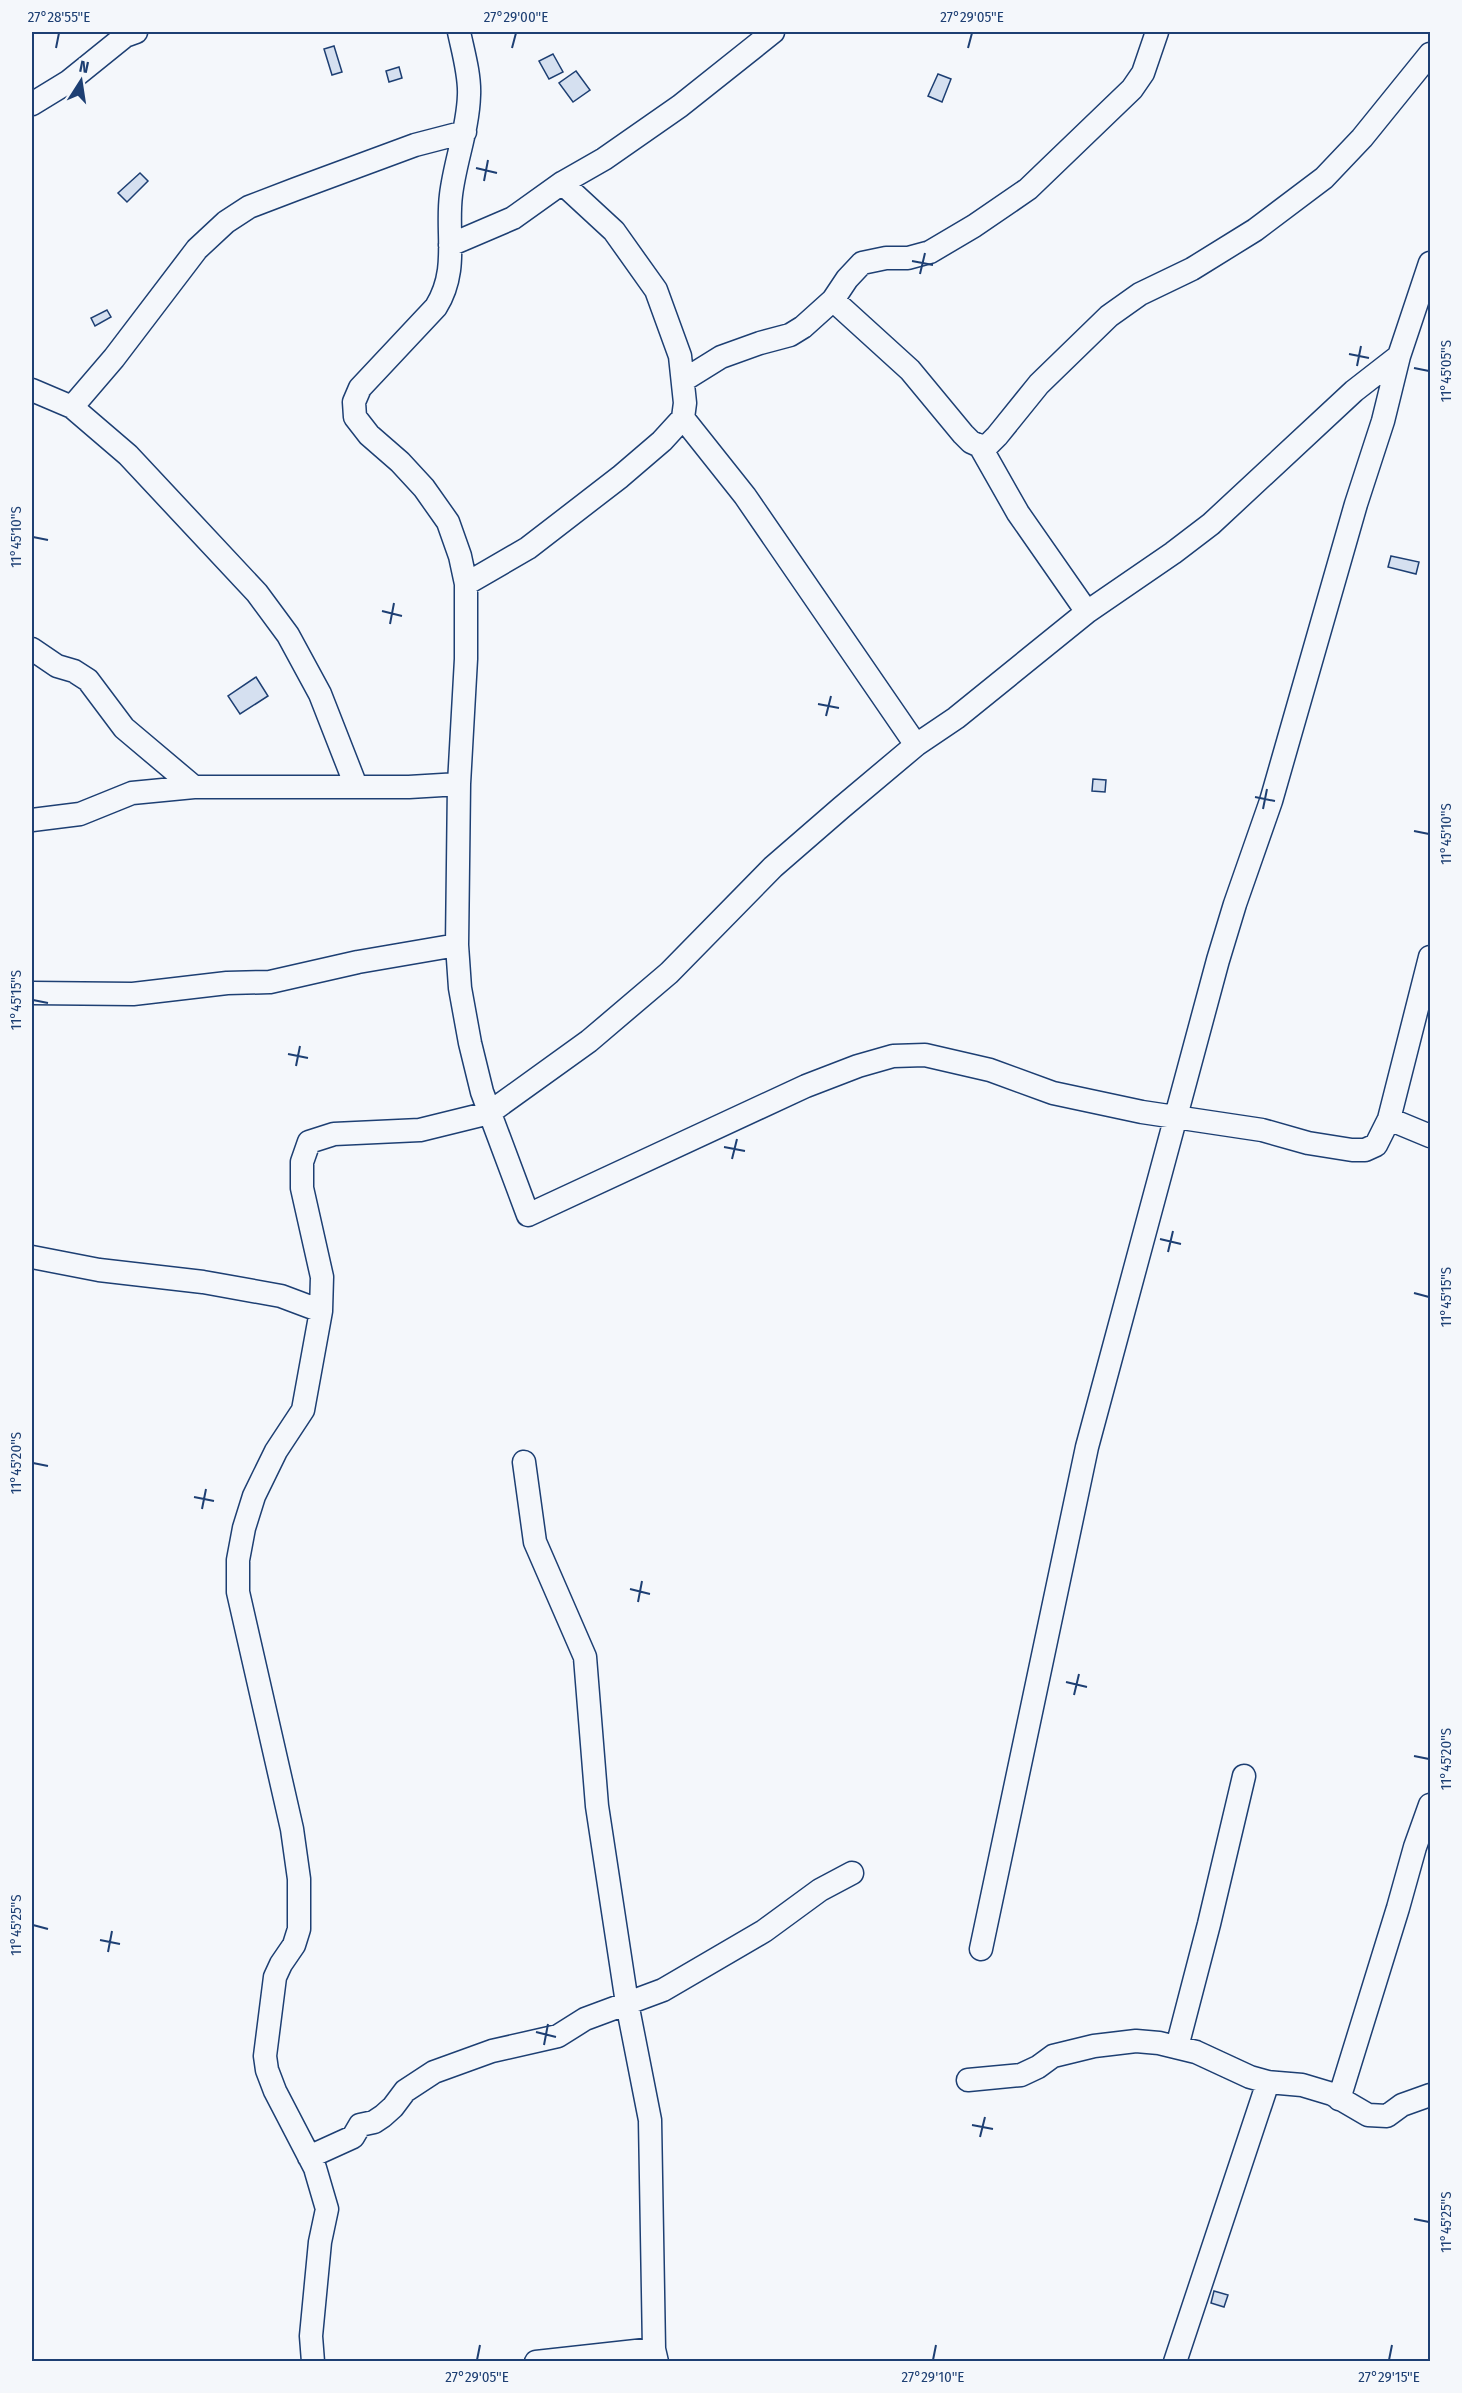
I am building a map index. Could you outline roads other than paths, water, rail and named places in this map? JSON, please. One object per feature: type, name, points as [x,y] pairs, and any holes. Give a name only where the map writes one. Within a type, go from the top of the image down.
[{"type":"street","points":[[450,245],[513,218],[562,183],[604,159],[680,106],[773,32]]},
{"type":"street","points":[[684,380],[721,357],[790,335],[803,327],[833,300],[847,279],[862,263],[886,258],[908,258],[930,252],[974,226],[1028,189],[1132,89],[1143,73],[1157,32]]},
{"type":"street","points":[[32,104],[68,82],[128,33]]},
{"type":"street","points":[[463,34],[470,93],[465,132],[450,196],[449,279],[436,306],[360,388],[354,402],[355,417],[369,435],[400,462],[424,488],[448,522],[460,556],[466,584],[466,659],[459,784],[456,945],[460,988],[470,1044],[489,1113],[528,1215],[806,1086],[858,1066],[893,1056],[925,1055],[990,1070],[1053,1093],[1142,1112],[1262,1130],[1308,1143],[1365,1150],[1376,1145],[1389,1119],[1431,957]]},
{"type":"street","points":[[833,300],[910,370],[971,442],[980,446],[988,445],[1039,384],[1109,316],[1140,294],[1192,269],[1255,230],[1324,178],[1362,138],[1431,54]]},
{"type":"street","points":[[72,407],[114,358],[197,249],[226,222],[249,207],[296,189],[415,145],[465,132]]},
{"type":"street","points":[[466,584],[528,548],[629,470],[662,441],[683,418],[684,380],[680,356],[656,290],[614,231],[562,183]]},
{"type":"street","points":[[981,1949],[1087,1448],[1175,1116],[1235,904],[1270,801],[1356,504],[1383,421],[1399,356],[1431,263]]},
{"type":"street","points":[[313,2361],[311,2336],[320,2242],[327,2209],[309,2157],[275,2091],[267,2070],[265,2056],[275,1977],[294,1945],[299,1929],[299,1879],[292,1829],[238,1592],[238,1560],[244,1528],[254,1496],[276,1451],[303,1410],[321,1311],[322,1277],[302,1188],[302,1162],[309,1142],[334,1134],[420,1130],[489,1113],[589,1041],[669,974],[773,867],[916,746],[956,718],[1088,612],[1211,524],[1354,391],[1399,356]]},
{"type":"street","points":[[32,390],[72,407],[128,455],[257,593],[288,635],[320,694],[356,786]]},
{"type":"street","points":[[683,418],[745,496],[916,746]]},
{"type":"street","points":[[980,446],[1018,513],[1088,612]]},
{"type":"street","points":[[32,649],[57,666],[74,671],[88,680],[124,728],[194,787]]},
{"type":"street","points":[[32,820],[80,814],[132,793],[194,787],[459,784]]},
{"type":"street","points":[[32,993],[133,994],[227,983],[270,982],[358,962],[456,945]]},
{"type":"street","points":[[1389,1119],[1431,1136]]},
{"type":"street","points":[[32,1257],[99,1270],[203,1282],[281,1296],[321,1311]]},
{"type":"street","points":[[524,1462],[535,1542],[585,1657],[597,1806],[627,2003],[650,2120],[656,2355],[536,2361]]},
{"type":"street","points":[[1177,2047],[1244,1776]]},
{"type":"street","points":[[1339,2099],[1415,1847],[1431,1805]]},
{"type":"street","points":[[309,2157],[353,2137],[360,2125],[374,2122],[383,2116],[393,2108],[405,2091],[434,2072],[492,2051],[558,2036],[585,2019],[663,1990],[764,1931],[820,1890],[852,1873]]},
{"type":"street","points":[[968,2080],[1022,2075],[1053,2056],[1094,2046],[1136,2041],[1196,2052],[1250,2077],[1268,2082],[1302,2085],[1332,2094],[1368,2115],[1387,2116],[1402,2105],[1431,2095]]},
{"type":"street","points":[[1175,2361],[1268,2082]]}]
